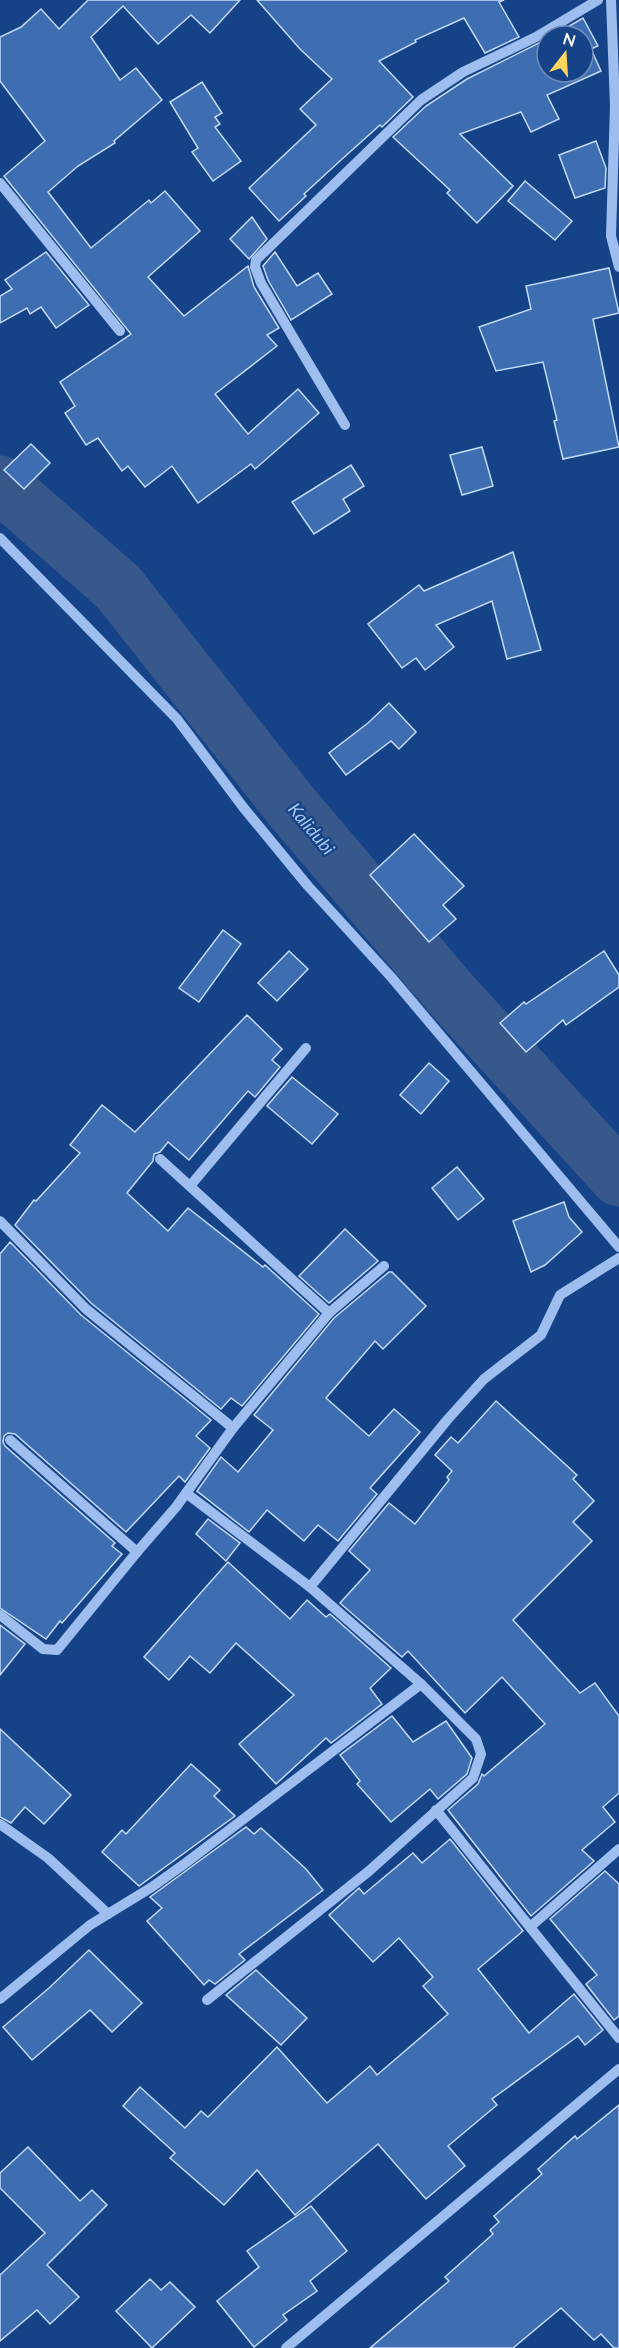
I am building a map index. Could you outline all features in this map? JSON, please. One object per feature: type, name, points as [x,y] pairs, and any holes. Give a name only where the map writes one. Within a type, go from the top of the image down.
[{"type":"street","points":[[345,425],[261,283],[255,267],[256,260],[422,100],[463,72],[536,37],[598,0]]},
{"type":"street","points":[[611,0],[615,106],[611,236],[619,267]]},
{"type":"street","points":[[0,183],[120,330]]},
{"type":"street","points":[[0,538],[177,719],[243,807],[308,886],[400,987],[619,1247]]},
{"type":"street","points":[[190,1186],[306,1048]]},
{"type":"street","points":[[160,1159],[329,1313]]},
{"type":"street","points":[[0,1221],[86,1310],[233,1428]]},
{"type":"street","points":[[310,1587],[448,1419],[484,1379],[541,1335],[560,1295],[619,1258]]},
{"type":"street","points":[[0,1615],[43,1649],[57,1650],[137,1552],[148,1542],[233,1428],[329,1313],[384,1266]]},
{"type":"street","points":[[10,1440],[137,1552]]},
{"type":"street","points":[[186,1493],[310,1587],[421,1684],[476,1739],[481,1755],[473,1778],[369,1871],[207,2000]]},
{"type":"street","points":[[0,1999],[90,1925],[187,1862],[421,1684]]},
{"type":"street","points":[[436,1810],[619,2038]]},
{"type":"street","points":[[0,1824],[48,1858],[108,1914]]},
{"type":"street","points":[[530,1927],[619,1849]]},
{"type":"street","points":[[286,2348],[619,2069]]},
{"type":"building","points":[[88,0],[240,0],[210,33],[191,15],[158,44],[123,6],[91,37],[120,80],[136,68],[162,100],[114,141],[115,143],[78,166],[48,192],[91,248],[149,200],[151,203],[165,191],[200,231],[148,277],[184,316],[248,266],[254,287],[279,328],[267,335],[277,346],[215,394],[248,434],[298,389],[319,413],[255,469],[251,464],[198,503],[172,466],[145,487],[128,466],[122,471],[98,438],[86,445],[65,413],[75,406],[60,382],[131,334],[4,176],[45,141],[0,81],[0,37],[21,27],[41,9],[59,29]]},
{"type":"building","points":[[257,0],[504,0],[499,2],[519,37],[485,53],[464,18],[415,40],[416,42],[379,61],[413,97],[382,127],[380,125],[304,194],[306,196],[279,221],[249,188],[316,125],[300,109],[332,79],[300,49]]},
{"type":"building","points":[[583,18],[586,24],[573,24]]},
{"type":"building","points":[[535,45],[535,84],[572,84],[547,95],[559,119],[531,132],[521,112],[460,134],[513,186],[477,223],[447,193],[450,190],[393,137],[426,106],[467,79]]},
{"type":"building","points":[[595,58],[601,71],[595,74]]},
{"type":"building","points":[[202,82],[222,113],[215,117],[220,124],[215,127],[241,161],[213,181],[192,152],[198,148],[170,102]]},
{"type":"building","points":[[596,141],[606,168],[605,188],[575,198],[559,155]]},
{"type":"building","points":[[525,181],[572,221],[555,240],[508,201]]},
{"type":"building","points":[[252,217],[267,239],[249,259],[230,239]]},
{"type":"building","points":[[46,252],[89,305],[56,328],[41,307],[30,314],[27,308],[0,323],[0,296],[12,289],[5,280]]},
{"type":"building","points":[[275,252],[297,286],[318,273],[332,294],[291,320],[268,280],[263,266]]},
{"type":"building","points":[[609,268],[619,313],[593,319],[619,447],[563,459],[554,421],[557,420],[543,362],[496,371],[479,327],[531,309],[526,286]]},
{"type":"building","points":[[31,444],[50,463],[24,489],[4,470]]},
{"type":"building","points":[[482,447],[493,486],[462,495],[450,455]]},
{"type":"building","points":[[351,465],[364,486],[343,499],[350,511],[314,534],[292,502]]},
{"type":"building","points":[[513,552],[541,650],[507,659],[492,601],[436,625],[454,647],[425,670],[416,658],[402,668],[368,624],[419,585],[424,591]]},
{"type":"building","points":[[389,703],[416,732],[399,749],[391,741],[346,775],[329,753],[368,723]]},
{"type":"building","points":[[414,834],[464,886],[443,905],[456,919],[429,942],[370,875]]},
{"type":"building","points":[[223,930],[241,944],[199,1002],[179,988]]},
{"type":"building","points":[[289,951],[308,969],[277,1001],[258,983]]},
{"type":"building","points":[[604,951],[619,975],[619,987],[566,1025],[563,1020],[526,1052],[500,1023],[524,1002],[526,1004]]},
{"type":"building","points":[[247,1015],[282,1049],[272,1060],[280,1067],[255,1097],[248,1091],[189,1160],[168,1142],[160,1152],[154,1154],[153,1161],[127,1193],[168,1231],[188,1208],[263,1267],[265,1265],[319,1314],[242,1406],[231,1398],[221,1409],[91,1303],[15,1225],[34,1200],[36,1201],[80,1153],[70,1145],[102,1105],[135,1132]]},
{"type":"building","points":[[429,1063],[449,1081],[421,1114],[400,1095]]},
{"type":"building","points":[[292,1077],[338,1114],[312,1144],[267,1106]]},
{"type":"building","points":[[457,1167],[484,1199],[458,1220],[432,1188]]},
{"type":"building","points":[[564,1202],[569,1217],[582,1232],[545,1265],[531,1272],[513,1221]]},
{"type":"building","points":[[345,1229],[378,1261],[329,1303],[299,1276]]},
{"type":"building","points":[[10,1242],[81,1315],[211,1420],[196,1436],[210,1448],[185,1482],[179,1476],[126,1532],[15,1434],[8,1433],[4,1436],[5,1446],[115,1543],[112,1546],[122,1554],[46,1639],[0,1608],[0,1254]]},
{"type":"building","points":[[389,1272],[392,1272],[426,1306],[383,1349],[375,1341],[326,1398],[369,1436],[394,1409],[420,1432],[370,1488],[377,1494],[338,1541],[318,1525],[304,1541],[267,1510],[249,1532],[197,1491],[221,1457],[238,1472],[273,1430],[254,1415],[334,1318]]},
{"type":"building","points":[[496,1401],[577,1475],[573,1479],[594,1501],[573,1522],[592,1541],[513,1620],[580,1693],[595,1683],[619,1716],[619,1793],[603,1807],[615,1822],[582,1850],[594,1861],[531,1916],[448,1810],[478,1784],[482,1774],[484,1776],[545,1724],[502,1677],[465,1713],[408,1651],[402,1657],[340,1603],[370,1570],[349,1551],[389,1503],[415,1524],[449,1480],[447,1477],[452,1471],[435,1455],[451,1437],[458,1443]]},
{"type":"building","points":[[208,1519],[240,1543],[226,1561],[196,1534]]},
{"type":"building","points":[[228,1562],[290,1619],[307,1600],[326,1617],[330,1614],[391,1668],[370,1688],[382,1704],[331,1743],[326,1738],[276,1784],[239,1744],[294,1695],[236,1643],[210,1673],[190,1656],[169,1680],[144,1657]]},
{"type":"building","points":[[0,1625],[25,1644],[0,1675]]},
{"type":"building","points":[[392,1716],[413,1742],[446,1721],[472,1758],[467,1774],[438,1799],[430,1789],[391,1822],[357,1784],[360,1781],[340,1755]]},
{"type":"building","points":[[0,1729],[71,1795],[44,1824],[25,1807],[11,1823],[0,1817]]},
{"type":"building","points":[[191,1764],[220,1790],[214,1796],[235,1816],[139,1886],[102,1852],[122,1830],[126,1834]]},
{"type":"building","points":[[246,1827],[254,1834],[261,1828],[306,1869],[323,1890],[239,1954],[245,1960],[215,1984],[209,1980],[204,1985],[147,1921],[162,1908],[150,1897]]},
{"type":"building","points":[[450,1839],[523,1931],[478,1969],[529,2033],[574,1994],[603,2030],[585,2045],[578,2036],[492,2099],[497,2105],[448,2146],[465,2166],[426,2199],[378,2144],[295,2215],[257,2170],[224,2205],[170,2158],[175,2153],[123,2106],[140,2087],[185,2128],[201,2111],[208,2117],[277,2047],[327,2103],[370,2066],[377,2075],[448,2014],[423,1986],[433,1977],[399,1938],[373,1962],[329,1915],[359,1888],[364,1894],[413,1853],[422,1863]]},
{"type":"building","points":[[605,1871],[619,1884],[619,2016],[614,2020],[586,1984],[597,1975],[550,1919]]},
{"type":"building","points":[[89,1950],[142,2003],[112,2032],[90,2010],[32,2060],[3,2027]]},
{"type":"building","points":[[256,1970],[307,2018],[281,2045],[226,1995]]},
{"type":"building","points":[[619,2105],[619,2348],[614,2348],[601,2334],[594,2340],[561,2308],[513,2348],[370,2348],[449,2281],[445,2277],[493,2234],[490,2230],[499,2222],[494,2216],[542,2174],[538,2169],[575,2136],[577,2139]]},
{"type":"building","points":[[28,2147],[80,2201],[92,2190],[107,2205],[47,2265],[79,2297],[50,2324],[37,2310],[0,2341],[0,2275],[45,2233],[0,2188],[0,2173]]},
{"type":"building","points":[[311,2206],[347,2251],[310,2281],[317,2291],[283,2315],[287,2320],[254,2347],[217,2301],[259,2267],[247,2251]]},
{"type":"building","points":[[150,2279],[161,2290],[170,2282],[195,2307],[152,2348],[116,2311]]},
{"type":"waterway","name":"Kalidubi","points":[[0,484],[118,587],[291,806],[450,993],[619,1178]]}]
